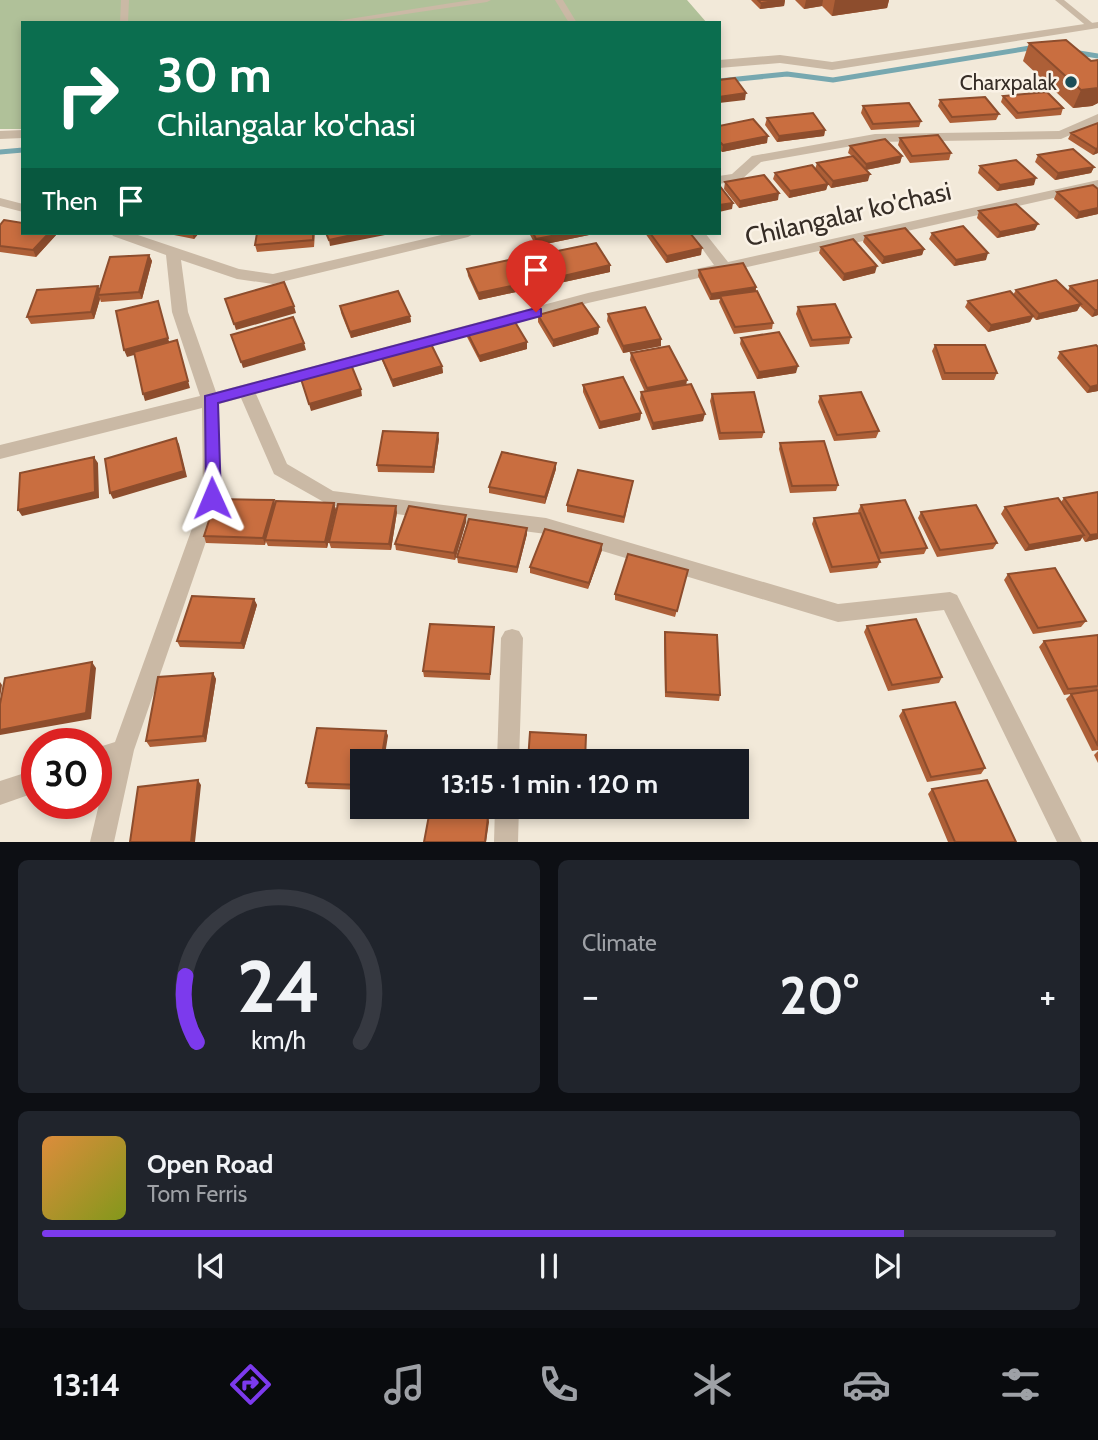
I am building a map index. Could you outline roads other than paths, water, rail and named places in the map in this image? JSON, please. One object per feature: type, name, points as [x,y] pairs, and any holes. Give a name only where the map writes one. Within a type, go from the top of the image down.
[{"type":"street","points":[[721,64],[780,59],[832,66],[1095,26]]},
{"type":"street","points":[[721,180],[736,177],[757,159],[875,138],[1060,135],[1098,118]]},
{"type":"street","points":[[0,135],[21,134]]},
{"type":"street","name":"Chilangalar ko'chasi","points":[[0,452],[246,391],[588,298],[1098,184]]},
{"type":"street","points":[[0,202],[21,207]]},
{"type":"street","points":[[124,235],[237,274],[273,279],[460,235]]},
{"type":"street","points":[[700,235],[723,266]]},
{"type":"street","points":[[102,842],[123,750],[212,498],[210,400],[180,312],[173,253]]},
{"type":"street","points":[[246,391],[280,469],[330,498],[546,526],[838,612],[950,601],[1070,842]]},
{"type":"street","points":[[508,749],[512,638]]},
{"type":"street","points":[[112,754],[123,750]]},
{"type":"street","points":[[0,793],[21,786]]},
{"type":"street","points":[[506,842],[507,819]]},
{"type":"lane","points":[[124,21],[125,0]]},
{"type":"lane","points":[[341,21],[487,0]]},
{"type":"lane","points":[[559,0],[572,21]]},
{"type":"lane","points":[[1059,0],[1095,26]]},
{"type":"waterway","points":[[721,81],[787,74],[833,80],[1036,47]]},
{"type":"waterway","points":[[1073,52],[1098,56]]},
{"type":"waterway","points":[[0,152],[21,150]]},
{"type":"place","name":"Charxpalak","points":[[1071,82]]}]
